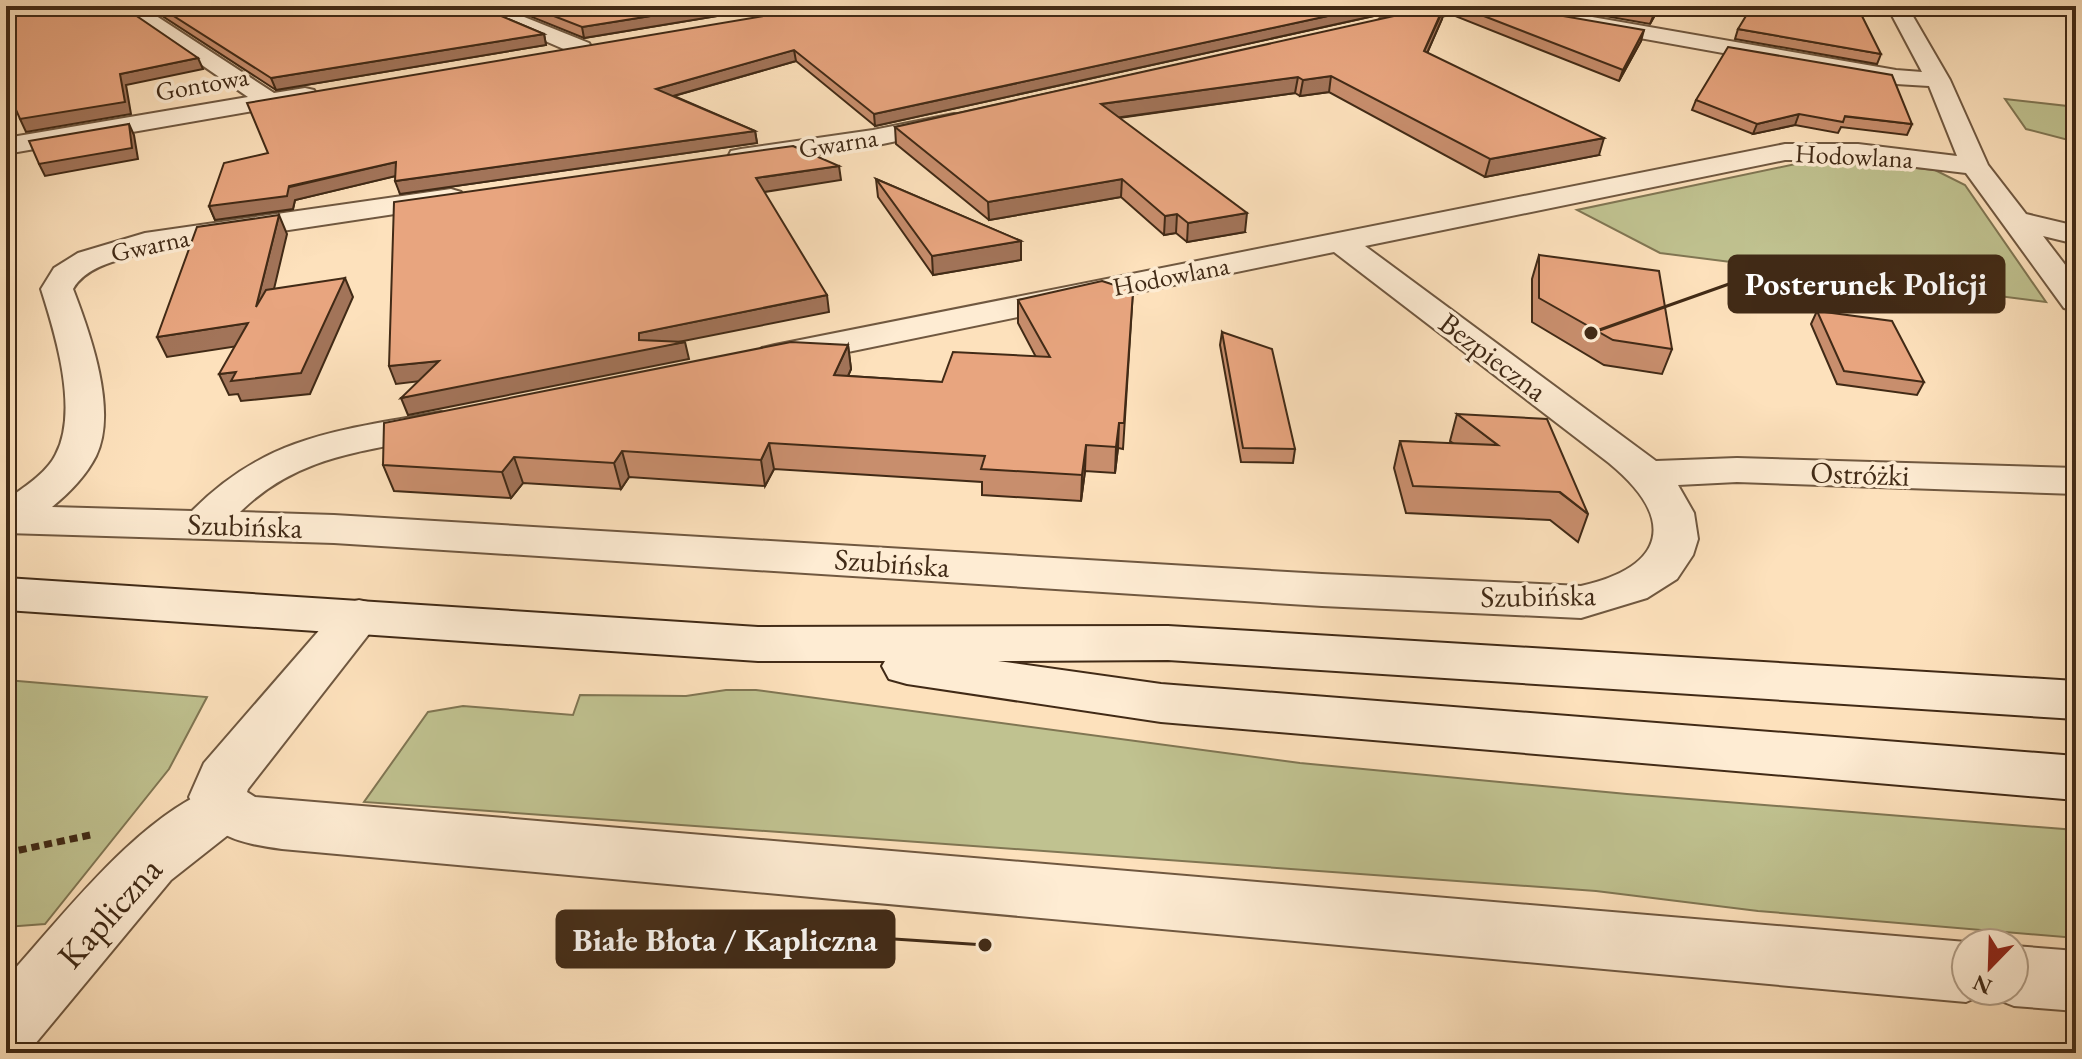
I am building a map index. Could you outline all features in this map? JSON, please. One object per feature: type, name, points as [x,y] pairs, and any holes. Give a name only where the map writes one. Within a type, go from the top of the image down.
[{"type":"street","points":[[127,6],[270,101]]},
{"type":"street","points":[[480,6],[589,47],[534,56]]},
{"type":"street","points":[[1368,27],[1459,6]]},
{"type":"street","points":[[1495,6],[1896,77],[1938,80]]},
{"type":"street","points":[[1897,6],[1938,80],[1975,166],[2076,301]]},
{"type":"street","name":"Gontowa","points":[[6,146],[332,91]]},
{"type":"street","name":"Gwarna","points":[[717,160],[873,138],[977,117]]},
{"type":"street","name":"Hodowlana","points":[[750,361],[1785,152],[1858,152],[1975,166]]},
{"type":"street","name":"Gwarna","points":[[8,519],[51,485],[75,458],[86,436],[75,341],[57,289],[65,275],[89,260],[145,242],[485,193]]},
{"type":"street","points":[[2013,220],[2076,235]]},
{"type":"street","name":"Bezpieczna","points":[[1340,242],[1540,391],[1644,474]]},
{"type":"street","points":[[203,525],[233,493],[269,468],[315,449],[471,418]]},
{"type":"street","name":"Ostróżki","points":[[1644,474],[1737,470],[2076,481]]},
{"type":"street","name":"Szubińska","points":[[8,519],[350,529],[1322,590],[1581,602],[1622,593],[1656,575],[1673,548],[1675,522],[1663,494],[1644,474]]},
{"type":"street","points":[[6,594],[758,644],[1168,643],[2076,700]]},
{"type":"street","points":[[359,616],[224,779],[217,797],[222,808],[242,818],[326,829],[1950,971]]},
{"type":"street","points":[[758,644],[1161,703],[2076,778]]},
{"type":"street","name":"Kapliczna","points":[[6,1027],[150,862],[222,808]]},
{"type":"street","points":[[2030,977],[2076,981]]},
{"type":"lane","points":[[1566,18],[1585,6]]},
{"type":"green space","points":[[2005,99],[2076,107],[2076,142],[2026,129]]},
{"type":"green space","points":[[1824,158],[1935,170],[1965,185],[2046,302],[1660,253],[1577,210]]},
{"type":"green space","points":[[6,680],[207,697],[169,769],[45,924],[6,927]]},
{"type":"green space","points":[[726,690],[756,690],[1300,763],[1627,794],[2076,830],[2076,938],[2030,934],[2030,927],[1950,927],[1758,911],[1596,891],[364,802],[428,712],[463,706],[573,715],[580,695],[686,696]]},
{"type":"building","points":[[6,6],[122,6],[198,58],[120,74],[125,102],[20,119],[6,87]]},
{"type":"building","points":[[158,6],[477,6],[544,34],[271,78]]},
{"type":"building","points":[[528,6],[713,6],[582,27]]},
{"type":"building","points":[[823,6],[1374,6],[874,114],[794,50],[656,89],[755,131],[395,181],[396,162],[289,186],[287,196],[209,206],[224,163],[268,153],[247,103]]},
{"type":"building","points":[[1444,6],[1424,51],[1604,138],[1490,159],[1331,76],[1303,80],[1298,77],[1101,104],[1247,213],[1188,223],[1177,214],[1165,216],[1122,179],[988,202],[895,127]]},
{"type":"building","points":[[1458,6],[1505,6],[1644,30],[1623,70]]},
{"type":"building","points":[[1609,6],[1658,6],[1654,14]]},
{"type":"building","points":[[1752,6],[1857,6],[1881,54],[1738,29]]},
{"type":"building","points":[[1728,47],[1892,75],[1912,124],[1845,116],[1843,122],[1799,114],[1757,124],[1696,100]]},
{"type":"building","points":[[129,124],[132,148],[39,164],[29,141]]},
{"type":"building","points":[[793,146],[839,166],[756,178],[827,295],[639,333],[639,340],[685,342],[401,398],[439,361],[389,366],[394,202]]},
{"type":"building","points":[[876,179],[1021,241],[932,256]]},
{"type":"building","points":[[279,215],[256,307],[266,290],[345,278],[301,373],[231,381],[236,372],[219,374],[248,323],[157,337],[197,227]]},
{"type":"building","points":[[1539,255],[1659,271],[1672,349],[1613,340],[1539,298]]},
{"type":"building","points":[[1102,281],[1133,291],[1124,423],[1119,423],[1116,447],[1086,445],[1082,475],[981,469],[985,456],[769,443],[761,460],[622,451],[614,463],[514,457],[502,472],[383,465],[384,423],[791,342],[848,345],[834,375],[942,382],[953,352],[1050,357],[1018,300]]},
{"type":"building","points":[[1817,311],[1892,321],[1924,382],[1844,371]]},
{"type":"building","points":[[1222,332],[1272,349],[1295,449],[1243,448]]},
{"type":"building","points":[[1457,414],[1547,419],[1588,514],[1560,492],[1413,486],[1400,441],[1498,445]]},
{"type":"place","name":"Posterunek Policji","points":[[1591,333]]},
{"type":"place","name":"Białe Błota / Kapliczna","points":[[985,945]]}]
